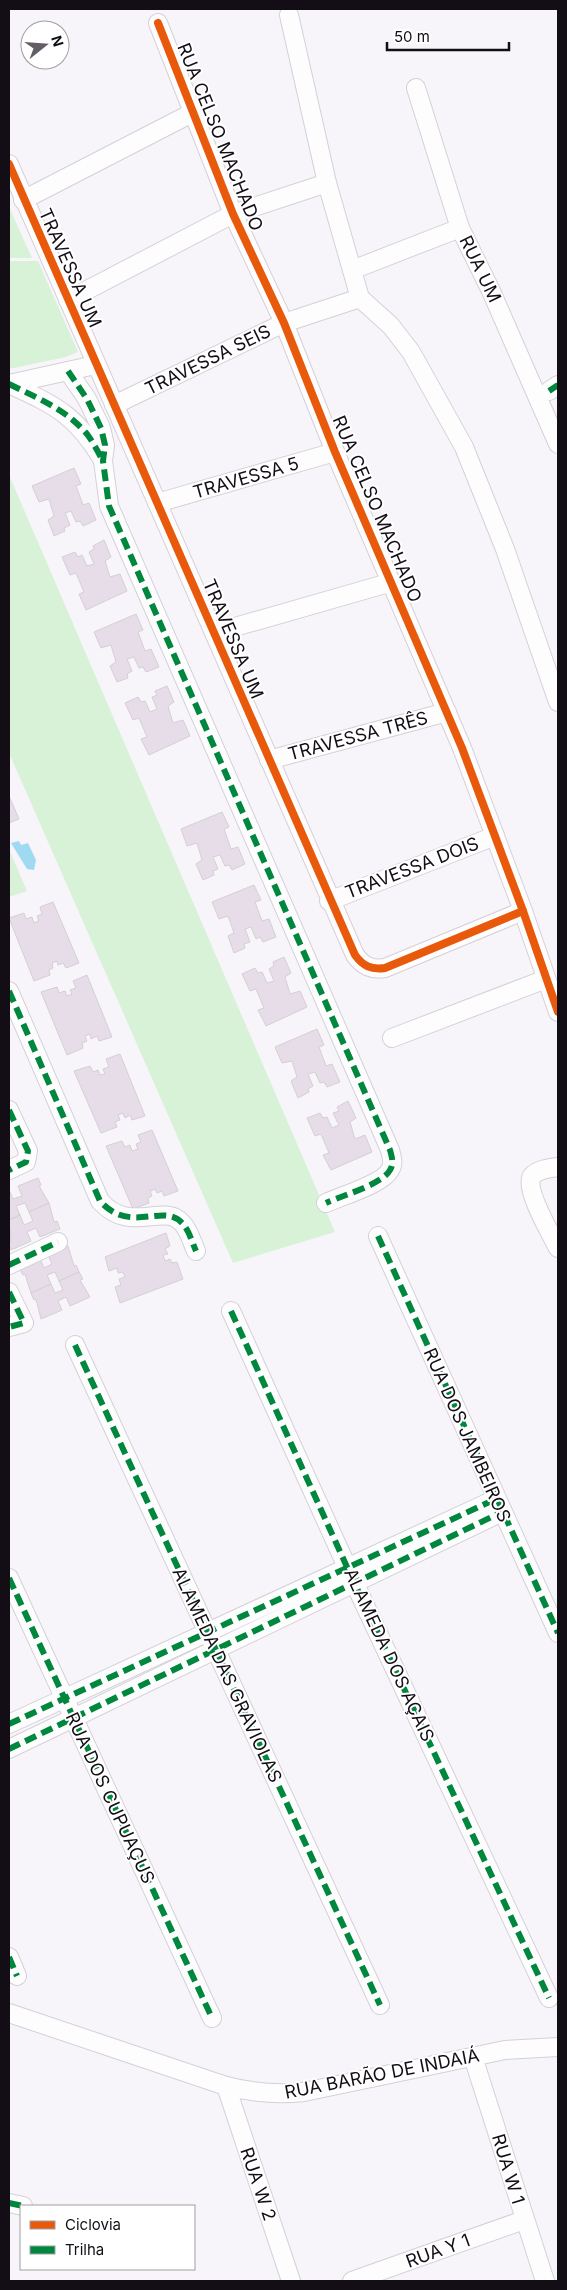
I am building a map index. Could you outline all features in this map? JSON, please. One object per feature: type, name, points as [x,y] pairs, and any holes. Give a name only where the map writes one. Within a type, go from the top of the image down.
[{"type":"street","points":[[289,15],[327,183],[360,298],[390,326],[411,352],[464,447],[505,549],[558,702]]},
{"type":"street","name":"RUA CELSO MACHADO","points":[[158,23],[233,214],[284,323],[335,452],[447,712],[523,911],[558,1012]]},
{"type":"street","name":"RUA UM","points":[[416,88],[460,228],[491,291],[558,444]]},
{"type":"street","points":[[23,200],[192,113]]},
{"type":"street","name":"TRAVESSA UM","points":[[9,164],[23,200],[214,633],[329,900],[355,955],[361,963],[369,968],[378,969],[523,911]]},
{"type":"street","points":[[68,300],[233,214],[327,183]]},
{"type":"street","points":[[352,270],[460,228]]},
{"type":"street","name":"TRAVESSA SEIS","points":[[114,405],[284,323],[360,298]]},
{"type":"street","points":[[9,384],[95,364]]},
{"type":"street","points":[[68,371],[87,400],[101,428],[105,445],[103,461],[109,506],[390,1150],[393,1163],[390,1171],[381,1180],[326,1203]]},
{"type":"street","points":[[9,384],[48,402],[66,414],[87,434],[103,461]]},
{"type":"street","name":"TRAVESSA 5","points":[[157,503],[335,452]]},
{"type":"street","points":[[214,633],[392,582]]},
{"type":"street","name":"TRAVESSA TRÊS","points":[[269,760],[447,712]]},
{"type":"street","name":"TRAVESSA DOIS","points":[[329,900],[495,836]]},
{"type":"street","points":[[392,1038],[546,979]]},
{"type":"street","points":[[9,991],[100,1201],[108,1211],[122,1217],[167,1215],[175,1217],[188,1231],[196,1251]]},
{"type":"street","points":[[9,1110],[28,1152],[26,1162],[9,1170]]},
{"type":"street","points":[[558,1167],[535,1174],[530,1181],[530,1186],[558,1248]]},
{"type":"street","name":"RUA DOS JAMBEIROS","points":[[378,1236],[558,1633]]},
{"type":"street","points":[[9,1265],[58,1242]]},
{"type":"street","points":[[9,1292],[24,1323],[9,1327]]},
{"type":"street","name":"ALAMEDA DOS AÇAIS","points":[[231,1311],[347,1567],[549,1998]]},
{"type":"street","name":"ALAMEDA DAS GRAVIOLAS","points":[[75,1345],[206,1633],[380,2005]]},
{"type":"street","points":[[9,1724],[347,1567],[499,1506]]},
{"type":"street","points":[[9,1749],[356,1584],[499,1506]]},
{"type":"street","name":"RUA DOS CUPUAÇUS","points":[[9,1578],[72,1719],[212,2018]]},
{"type":"street","points":[[9,1957],[17,1976]]},
{"type":"street","name":"RUA BARÃO DE INDAIÁ","points":[[9,2013],[226,2086],[252,2092],[276,2094],[304,2092],[506,2050],[558,2047]]},
{"type":"street","name":"RUA W 1","points":[[473,2057],[545,2281]]},
{"type":"street","name":"RUA W 2","points":[[226,2086],[291,2281]]},
{"type":"street","name":"RUA Y 1","points":[[352,2281],[524,2220]]},
{"type":"green space","points":[[9,207],[32,258],[9,258]]},
{"type":"green space","points":[[9,261],[38,261],[78,352],[66,357],[9,369]]},
{"type":"green space","points":[[9,475],[335,1232],[233,1263],[9,753]]},
{"type":"green space","points":[[9,849],[27,891],[9,897]]},
{"type":"water","points":[[19,841],[21,845],[28,843],[36,860],[34,870],[27,869],[11,843]]},
{"type":"building","points":[[74,468],[81,484],[76,486],[83,505],[89,503],[96,520],[83,526],[80,521],[76,522],[71,511],[65,513],[70,525],[64,528],[65,531],[54,536],[48,520],[54,516],[49,499],[39,502],[32,486]]},
{"type":"building","points":[[104,540],[111,557],[105,561],[110,577],[120,574],[127,591],[86,610],[79,594],[84,592],[76,573],[70,575],[62,557],[75,552],[78,557],[82,555],[87,566],[94,564],[89,552],[94,549],[93,546]]},
{"type":"building","points":[[136,614],[143,630],[138,632],[145,651],[151,649],[159,667],[146,672],[143,667],[139,668],[134,657],[127,659],[132,671],[127,674],[128,678],[117,682],[110,666],[116,662],[111,645],[101,648],[94,632]]},
{"type":"building","points":[[167,686],[174,702],[168,706],[173,723],[183,720],[190,736],[149,755],[141,739],[147,737],[139,718],[133,720],[125,703],[138,697],[141,702],[145,701],[150,712],[157,709],[152,697],[157,695],[155,691]]},
{"type":"building","points":[[9,796],[19,819],[9,823]]},
{"type":"building","points":[[222,812],[229,827],[224,829],[231,849],[238,847],[245,864],[232,870],[229,865],[225,866],[220,855],[213,857],[218,869],[213,871],[214,875],[203,880],[196,864],[202,860],[197,843],[187,846],[181,829]]},
{"type":"building","points":[[254,885],[261,900],[255,902],[262,921],[269,919],[276,937],[263,942],[260,937],[256,939],[251,927],[245,929],[250,942],[244,944],[245,948],[234,953],[228,936],[234,933],[228,916],[219,919],[212,902]]},
{"type":"building","points":[[53,902],[79,963],[66,968],[63,963],[58,965],[57,961],[52,963],[53,968],[49,970],[50,975],[34,981],[9,918],[24,913],[26,919],[32,917],[34,923],[39,921],[37,916],[42,914],[40,907]]},
{"type":"building","points":[[284,957],[291,973],[285,977],[290,994],[300,991],[307,1007],[266,1026],[258,1010],[264,1008],[256,989],[250,991],[242,974],[255,968],[258,973],[262,972],[267,983],[274,981],[269,969],[274,966],[273,962]]},
{"type":"building","points":[[87,975],[112,1037],[99,1041],[97,1036],[91,1039],[90,1034],[85,1036],[87,1041],[82,1043],[83,1048],[67,1055],[41,992],[57,987],[59,993],[65,991],[67,996],[72,994],[70,990],[76,988],[73,981]]},
{"type":"building","points":[[317,1029],[324,1045],[319,1047],[326,1066],[332,1064],[340,1082],[327,1087],[324,1082],[320,1083],[315,1072],[308,1074],[313,1086],[308,1089],[309,1092],[298,1098],[291,1081],[297,1077],[292,1061],[282,1063],[275,1047]]},
{"type":"building","points":[[120,1054],[145,1116],[132,1120],[130,1115],[125,1118],[123,1113],[118,1115],[120,1120],[115,1122],[117,1127],[101,1133],[74,1071],[90,1066],[93,1072],[98,1070],[100,1075],[105,1074],[103,1069],[109,1067],[106,1059]]},
{"type":"building","points":[[348,1101],[356,1118],[350,1122],[355,1139],[365,1135],[372,1152],[331,1170],[323,1155],[329,1153],[321,1134],[315,1136],[307,1118],[320,1113],[323,1118],[327,1117],[332,1128],[339,1125],[333,1113],[339,1111],[337,1107]]},
{"type":"building","points":[[152,1130],[178,1191],[164,1196],[162,1191],[157,1193],[155,1189],[150,1191],[152,1196],[148,1198],[149,1203],[133,1209],[106,1146],[122,1141],[125,1147],[130,1145],[132,1151],[138,1149],[136,1144],[141,1142],[138,1135]]},
{"type":"building","points":[[38,1178],[41,1185],[39,1186],[49,1203],[29,1212],[25,1203],[16,1206],[20,1215],[9,1220],[9,1190],[13,1199],[22,1196],[18,1186]]},
{"type":"building","points":[[49,1203],[54,1222],[57,1221],[60,1229],[40,1237],[36,1228],[27,1232],[31,1241],[11,1250],[9,1244],[11,1241],[9,1220],[20,1215],[24,1225],[33,1221],[29,1212]]},
{"type":"building","points":[[166,1233],[170,1246],[165,1249],[168,1254],[163,1255],[165,1261],[170,1259],[172,1263],[177,1262],[183,1279],[120,1303],[115,1287],[121,1285],[119,1279],[125,1277],[123,1272],[118,1273],[117,1268],[109,1271],[105,1257]]},
{"type":"building","points":[[68,1246],[74,1266],[76,1265],[79,1272],[59,1281],[55,1272],[47,1275],[51,1284],[31,1293],[25,1274],[23,1275],[19,1268],[40,1259],[44,1268],[52,1264],[48,1255]]},
{"type":"building","points":[[79,1272],[83,1279],[80,1280],[90,1297],[70,1306],[66,1297],[58,1301],[62,1310],[41,1319],[36,1299],[34,1300],[31,1293],[51,1284],[55,1293],[63,1290],[59,1281]]},
{"type":"marked path","points":[[68,371],[87,399],[101,428],[105,445],[103,461],[109,506],[390,1150],[392,1165],[386,1175],[371,1185],[326,1203]]},
{"type":"marked path","points":[[9,384],[51,405],[79,425],[87,434],[103,461]]},
{"type":"marked path","points":[[549,391],[558,385]]},
{"type":"marked path","points":[[9,991],[100,1201],[111,1211],[123,1216],[166,1215],[175,1217],[187,1229],[196,1251]]},
{"type":"marked path","points":[[9,1110],[28,1151],[26,1162],[9,1170]]},
{"type":"marked path","points":[[378,1236],[558,1633]]},
{"type":"marked path","points":[[9,1265],[58,1242]]},
{"type":"marked path","points":[[9,1292],[24,1323],[9,1327]]},
{"type":"marked path","points":[[231,1311],[347,1567],[549,1998]]},
{"type":"marked path","points":[[75,1345],[380,2005]]},
{"type":"marked path","points":[[9,1724],[496,1499]]},
{"type":"marked path","points":[[9,1749],[502,1512]]},
{"type":"marked path","points":[[9,1578],[212,2018]]},
{"type":"marked path","points":[[9,1957],[17,1976]]},
{"type":"marked path","points":[[9,2203],[20,2205]]},
{"type":"cycle path","points":[[158,23],[233,214],[284,323],[335,452],[462,748],[523,911],[558,1012]]},
{"type":"cycle path","points":[[9,164],[355,955],[368,966],[385,968],[523,911]]}]
